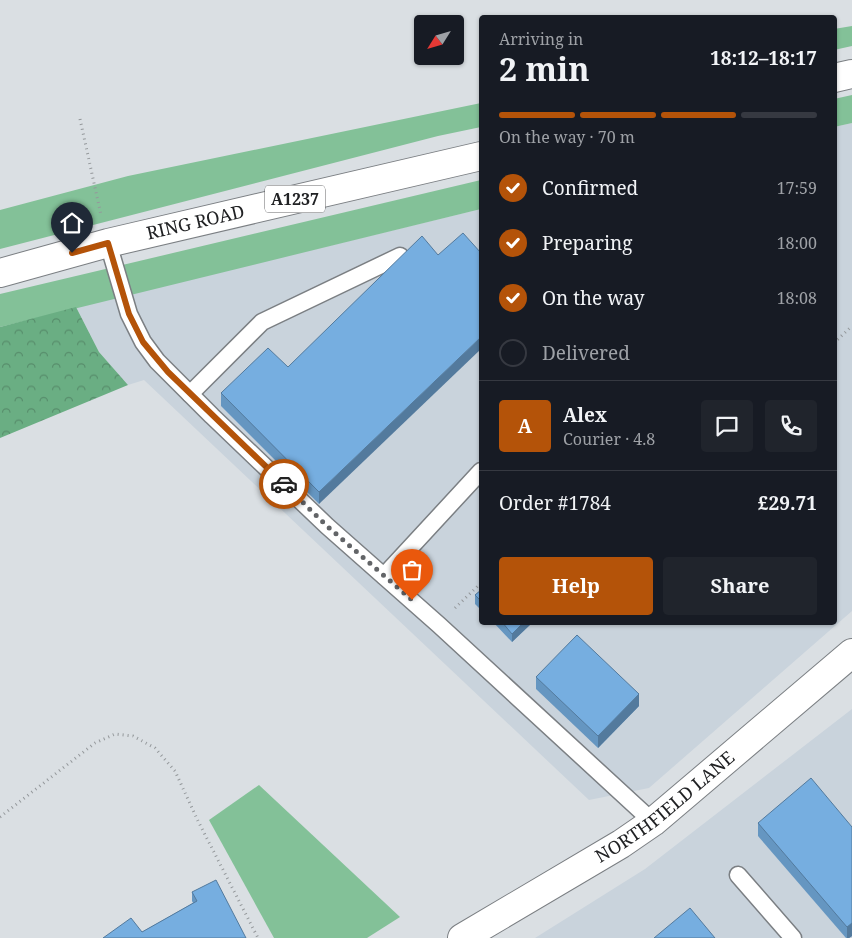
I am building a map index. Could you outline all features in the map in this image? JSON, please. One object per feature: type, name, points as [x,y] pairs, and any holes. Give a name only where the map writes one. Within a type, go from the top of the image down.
[{"type":"main road","points":[[837,77],[852,74]]},
{"type":"main road","name":"RING ROAD","points":[[0,273],[108,243],[479,156]]},
{"type":"main road","name":"NORTHFIELD LANE","points":[[462,938],[621,844],[653,822],[852,653]]},
{"type":"lane","points":[[108,243],[129,314],[143,342],[157,361],[327,526],[439,625],[653,822]]},
{"type":"lane","points":[[190,394],[262,322],[400,256]]},
{"type":"lane","points":[[384,576],[479,473]]},
{"type":"lane","points":[[738,874],[793,938]]},
{"type":"path","points":[[80,119],[108,243]]},
{"type":"path","points":[[837,340],[852,326]]},
{"type":"path","points":[[439,625],[479,585]]},
{"type":"path","points":[[0,816],[95,743],[115,734],[134,736],[155,748],[175,771],[202,829],[258,938]]},
{"type":"shaded area","points":[[852,123],[852,611],[837,624],[837,126]]},
{"type":"shaded area","points":[[479,209],[479,625],[836,625],[649,788],[589,800],[144,380],[128,385],[99,352],[76,307]]},
{"type":"shaded area","points":[[852,709],[852,938],[535,938],[645,869]]},
{"type":"green space","points":[[852,26],[852,46],[837,49],[837,28]]},
{"type":"green space","points":[[852,95],[852,123],[837,126],[837,98]]},
{"type":"green space","points":[[479,103],[479,127],[438,136],[0,249],[0,210],[128,176]]},
{"type":"green space","points":[[479,180],[479,209],[0,327],[0,294]]},
{"type":"green space","points":[[76,307],[99,352],[128,385],[0,438],[0,327]]},
{"type":"green space","points":[[259,785],[400,917],[367,938],[274,938],[209,820]]},
{"type":"building","points":[[463,233],[479,251],[479,339],[319,492],[221,393],[268,348],[288,367],[422,236],[438,255]]},
{"type":"building","points":[[504,625],[521,625],[512,634]]},
{"type":"building","points":[[577,635],[639,694],[598,736],[536,677]]},
{"type":"building","points":[[811,778],[852,827],[852,923],[847,927],[758,823]]},
{"type":"building","points":[[216,880],[246,938],[103,938],[131,918],[142,932],[197,901],[192,892]]},
{"type":"building","points":[[690,908],[715,938],[654,938]]},
{"type":"way so far","points":[[284,484],[327,526],[412,600]]},
{"type":"route","points":[[72,253],[108,243],[129,314],[143,342],[157,361],[284,484]]}]
